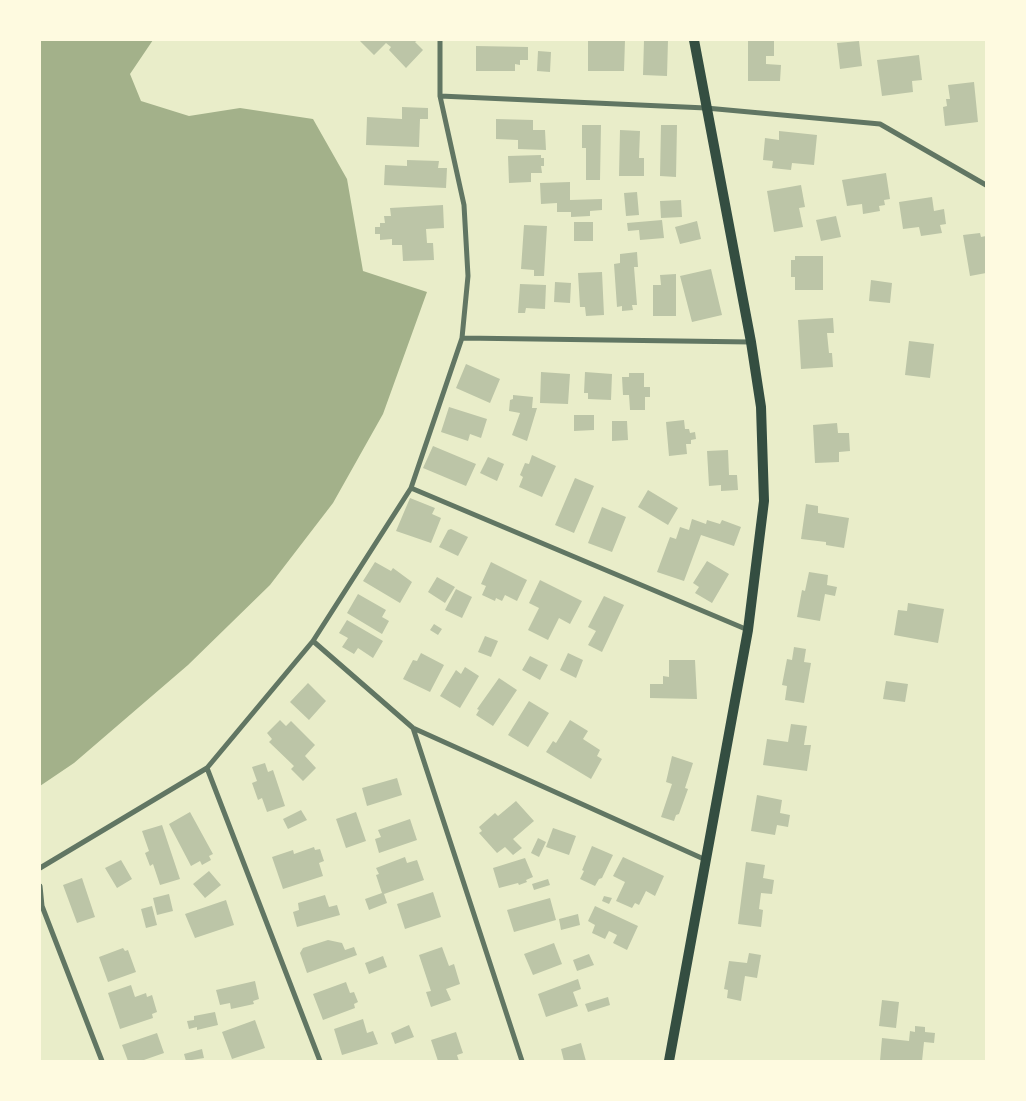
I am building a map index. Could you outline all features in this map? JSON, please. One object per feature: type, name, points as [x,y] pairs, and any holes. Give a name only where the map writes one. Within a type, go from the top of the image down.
[{"type":"main road","points":[[669,1061],[748,630],[764,501],[761,407],[751,342],[694,40]]},
{"type":"street","points":[[40,868],[207,768],[314,641],[411,488],[462,338],[468,276],[464,205],[440,96],[440,40]]},
{"type":"street","points":[[440,96],[706,108],[880,124],[986,185]]},
{"type":"street","points":[[462,338],[751,342]]},
{"type":"street","points":[[411,488],[748,630]]},
{"type":"street","points":[[314,641],[413,728],[706,860]]},
{"type":"street","points":[[413,728],[522,1061]]},
{"type":"street","points":[[207,768],[320,1061]]},
{"type":"street","points":[[40,886],[42,906],[102,1061]]},
{"type":"shaded area","points":[[40,40],[153,40],[130,74],[141,101],[189,116],[240,108],[313,119],[347,179],[363,271],[427,292],[383,414],[333,503],[270,585],[188,665],[74,763],[40,786]]},
{"type":"building","points":[[359,40],[418,40],[415,42],[423,50],[406,68],[389,50],[391,47],[386,43],[374,55]]},
{"type":"building","points":[[625,40],[624,71],[588,71],[588,41]]},
{"type":"building","points":[[644,40],[668,40],[667,76],[643,75]]},
{"type":"building","points":[[748,40],[774,40],[774,56],[766,56],[766,64],[781,65],[780,81],[748,81]]},
{"type":"building","points":[[859,41],[862,66],[840,69],[837,43]]},
{"type":"building","points":[[476,46],[528,47],[528,60],[520,60],[520,65],[515,64],[515,71],[476,71]]},
{"type":"building","points":[[538,51],[551,52],[550,72],[537,71]]},
{"type":"building","points":[[919,55],[922,80],[912,81],[913,92],[882,96],[877,60]]},
{"type":"building","points":[[974,82],[978,122],[945,126],[943,107],[947,106],[946,99],[950,99],[948,85]]},
{"type":"building","points":[[402,107],[428,108],[428,119],[420,119],[419,147],[366,145],[367,117],[402,119]]},
{"type":"building","points":[[496,119],[533,120],[533,130],[545,130],[546,150],[518,149],[518,140],[496,139]]},
{"type":"building","points":[[582,125],[601,125],[600,180],[586,180],[586,148],[582,148]]},
{"type":"building","points":[[661,125],[677,125],[676,177],[660,176]]},
{"type":"building","points":[[620,130],[640,131],[639,158],[644,158],[644,176],[619,176]]},
{"type":"building","points":[[779,131],[817,135],[814,165],[792,163],[791,170],[772,168],[773,161],[763,160],[765,138],[779,140]]},
{"type":"building","points":[[541,155],[541,158],[544,158],[544,166],[541,166],[542,173],[531,173],[531,182],[509,183],[508,156]]},
{"type":"building","points":[[407,160],[439,161],[438,168],[447,168],[446,188],[384,185],[385,165],[407,166]]},
{"type":"building","points":[[886,173],[890,199],[884,200],[885,205],[879,206],[880,211],[863,214],[862,204],[847,206],[842,180]]},
{"type":"building","points":[[570,182],[570,200],[602,199],[602,210],[590,211],[590,216],[571,217],[571,212],[557,212],[557,203],[541,204],[540,183]]},
{"type":"building","points":[[801,185],[805,207],[799,208],[803,227],[774,232],[767,191]]},
{"type":"building","points":[[637,192],[639,215],[626,216],[624,193]]},
{"type":"building","points":[[932,197],[934,211],[944,209],[946,224],[940,225],[942,233],[921,236],[919,227],[903,229],[899,202]]},
{"type":"building","points":[[681,200],[682,217],[661,218],[660,201]]},
{"type":"building","points":[[443,205],[444,228],[426,229],[427,243],[433,243],[434,260],[403,261],[402,245],[392,245],[392,239],[380,240],[380,234],[375,234],[375,227],[380,227],[380,223],[385,223],[384,216],[391,216],[390,208]]},
{"type":"building","points":[[836,216],[841,237],[821,241],[816,220]]},
{"type":"building","points":[[662,220],[664,238],[640,240],[639,230],[628,231],[627,223]]},
{"type":"building","points":[[697,221],[701,239],[680,244],[675,227]]},
{"type":"building","points":[[574,222],[593,222],[593,241],[574,241]]},
{"type":"building","points":[[524,225],[547,226],[544,276],[534,276],[534,270],[521,269]]},
{"type":"building","points":[[980,233],[981,237],[986,236],[986,273],[970,276],[963,235]]},
{"type":"building","points":[[637,252],[638,267],[634,267],[637,305],[632,305],[633,310],[622,311],[622,306],[617,307],[614,264],[620,263],[620,254]]},
{"type":"building","points":[[795,256],[823,256],[823,290],[795,290],[795,277],[791,277],[791,260],[795,260]]},
{"type":"building","points":[[711,269],[722,315],[692,322],[680,276]]},
{"type":"building","points":[[602,272],[604,315],[586,316],[585,307],[580,307],[578,273]]},
{"type":"building","points":[[676,274],[676,316],[653,316],[653,285],[661,285],[660,275]]},
{"type":"building","points":[[871,280],[892,283],[890,303],[869,301]]},
{"type":"building","points":[[555,282],[571,283],[570,303],[554,302]]},
{"type":"building","points":[[520,284],[546,285],[545,309],[526,308],[525,313],[518,313]]},
{"type":"building","points":[[833,318],[834,333],[827,333],[829,353],[832,353],[833,367],[801,369],[798,320]]},
{"type":"building","points":[[909,341],[934,344],[930,378],[905,375]]},
{"type":"building","points":[[466,364],[500,379],[490,403],[456,388]]},
{"type":"building","points":[[541,372],[570,374],[568,404],[540,403]]},
{"type":"building","points":[[585,372],[612,374],[611,400],[588,399],[588,393],[584,393]]},
{"type":"building","points":[[629,373],[644,373],[644,387],[650,387],[650,397],[645,397],[645,410],[630,410],[629,395],[623,395],[622,377],[629,377]]},
{"type":"building","points":[[513,395],[533,397],[532,408],[537,408],[527,441],[512,435],[520,413],[509,411],[510,400],[513,399]]},
{"type":"building","points":[[449,407],[487,419],[481,438],[470,434],[468,441],[441,432]]},
{"type":"building","points":[[574,415],[594,415],[594,430],[574,431]]},
{"type":"building","points":[[684,420],[685,429],[689,429],[690,433],[695,432],[696,439],[691,440],[691,444],[686,444],[687,454],[669,456],[666,422]]},
{"type":"building","points":[[612,421],[627,421],[628,440],[612,441]]},
{"type":"building","points":[[837,423],[838,433],[849,433],[850,451],[839,452],[839,462],[815,463],[813,425]]},
{"type":"building","points":[[433,446],[476,464],[466,486],[423,468]]},
{"type":"building","points":[[728,450],[729,475],[737,475],[738,490],[721,491],[721,485],[709,486],[707,451]]},
{"type":"building","points":[[532,455],[556,466],[542,497],[519,487],[523,477],[520,475],[525,463],[529,464]]},
{"type":"building","points":[[488,457],[504,464],[497,481],[480,473]]},
{"type":"building","points":[[575,478],[594,486],[574,533],[555,525]]},
{"type":"building","points":[[648,490],[678,508],[668,525],[638,507]]},
{"type":"building","points":[[410,498],[435,508],[432,514],[441,518],[431,543],[396,531]]},
{"type":"building","points":[[806,504],[818,506],[818,513],[849,518],[844,548],[826,545],[826,542],[801,539]]},
{"type":"building","points":[[602,507],[626,517],[612,552],[588,543]]},
{"type":"building","points":[[692,519],[706,524],[707,520],[720,524],[722,520],[741,527],[734,546],[701,535],[684,581],[657,572],[670,537],[676,539],[680,527],[689,530]]},
{"type":"building","points":[[451,529],[468,537],[458,556],[439,547],[448,530]]},
{"type":"building","points":[[707,561],[729,574],[712,603],[695,593],[699,587],[693,583]]},
{"type":"building","points":[[375,562],[391,571],[393,568],[412,582],[400,603],[363,581]]},
{"type":"building","points":[[491,562],[527,580],[517,601],[505,595],[502,601],[496,598],[495,601],[482,595],[486,586],[481,584]]},
{"type":"building","points":[[809,572],[828,575],[827,585],[837,587],[835,596],[825,594],[820,621],[797,617],[802,590],[805,591]]},
{"type":"building","points":[[437,577],[455,587],[445,603],[428,592]]},
{"type":"building","points":[[540,580],[582,601],[570,624],[559,618],[548,640],[528,630],[539,608],[529,603]]},
{"type":"building","points":[[456,589],[472,597],[462,618],[445,610]]},
{"type":"building","points":[[358,594],[386,610],[382,617],[389,621],[382,634],[347,613]]},
{"type":"building","points":[[604,596],[624,605],[602,652],[588,645],[596,631],[588,627]]},
{"type":"building","points":[[908,603],[944,609],[938,643],[894,635],[898,610],[907,611]]},
{"type":"building","points":[[347,620],[383,641],[373,658],[358,648],[354,654],[342,647],[348,638],[339,633]]},
{"type":"building","points":[[434,624],[442,629],[438,635],[430,630]]},
{"type":"building","points":[[485,636],[498,641],[491,657],[478,652]]},
{"type":"building","points":[[794,647],[806,649],[804,662],[811,663],[804,703],[785,700],[787,686],[782,685],[787,659],[792,660]]},
{"type":"building","points":[[421,653],[444,665],[430,692],[403,679],[413,660],[417,661]]},
{"type":"building","points":[[568,653],[583,660],[576,678],[560,670]]},
{"type":"building","points":[[530,656],[548,665],[540,680],[522,670]]},
{"type":"building","points":[[669,660],[695,660],[697,699],[650,698],[650,684],[663,684],[663,676],[669,677]]},
{"type":"building","points":[[465,667],[479,676],[460,708],[440,696],[456,670],[461,674]]},
{"type":"building","points":[[499,678],[517,690],[493,726],[476,715],[479,710],[477,709]]},
{"type":"building","points":[[886,681],[908,684],[905,702],[883,699]]},
{"type":"building","points":[[308,683],[326,701],[309,720],[290,702]]},
{"type":"building","points":[[529,701],[549,713],[528,747],[508,735]]},
{"type":"building","points":[[280,720],[286,726],[291,721],[315,745],[305,756],[316,768],[303,781],[291,769],[294,766],[269,742],[272,739],[267,733]]},
{"type":"building","points":[[570,720],[588,731],[583,739],[600,750],[597,756],[602,759],[591,779],[546,752],[553,741],[556,743]]},
{"type":"building","points":[[791,724],[807,726],[804,745],[811,745],[807,771],[763,765],[767,739],[788,742]]},
{"type":"building","points":[[672,756],[693,763],[685,788],[688,789],[679,814],[676,815],[674,821],[661,817],[672,784],[666,782]]},
{"type":"building","points":[[265,763],[268,772],[273,770],[285,806],[267,812],[262,798],[258,800],[252,783],[257,781],[252,767]]},
{"type":"building","points":[[397,778],[402,795],[367,806],[362,788]]},
{"type":"building","points":[[757,795],[782,800],[780,813],[790,815],[788,827],[777,825],[775,835],[751,831]]},
{"type":"building","points":[[516,801],[534,821],[513,839],[522,848],[513,855],[505,847],[497,853],[479,833],[482,831],[479,827],[495,813],[498,816]]},
{"type":"building","points":[[301,810],[307,820],[288,829],[283,819]]},
{"type":"building","points":[[190,812],[213,854],[209,856],[211,860],[202,865],[200,861],[191,866],[169,824]]},
{"type":"building","points":[[356,812],[366,841],[346,848],[336,819]]},
{"type":"building","points":[[410,819],[417,840],[379,853],[375,839],[381,837],[378,830]]},
{"type":"building","points":[[162,825],[180,879],[160,885],[153,864],[150,866],[145,853],[149,851],[142,831]]},
{"type":"building","points":[[553,828],[576,836],[569,855],[546,847]]},
{"type":"building","points":[[538,838],[546,842],[539,857],[531,853]]},
{"type":"building","points":[[592,846],[613,855],[602,878],[599,879],[595,886],[580,879]]},
{"type":"building","points":[[314,847],[315,850],[320,849],[324,861],[319,863],[323,876],[283,889],[272,857],[293,850],[294,854]]},
{"type":"building","points":[[405,857],[407,863],[417,860],[424,880],[384,894],[387,903],[369,910],[365,899],[382,893],[376,875],[379,874],[376,868]]},
{"type":"building","points":[[623,857],[664,876],[655,896],[646,891],[639,905],[635,903],[632,908],[616,901],[625,882],[613,876]]},
{"type":"building","points":[[525,858],[533,877],[519,885],[518,883],[499,888],[493,868]]},
{"type":"building","points":[[121,860],[132,879],[117,888],[105,868]]},
{"type":"building","points":[[746,862],[765,865],[763,878],[774,880],[772,894],[761,893],[759,909],[763,910],[761,927],[738,924]]},
{"type":"building","points":[[209,871],[221,885],[205,898],[193,884]]},
{"type":"building","points":[[82,878],[95,917],[77,923],[63,885]]},
{"type":"building","points":[[548,879],[550,885],[534,890],[532,884]]},
{"type":"building","points":[[433,892],[441,917],[405,929],[397,904]]},
{"type":"building","points":[[169,894],[173,911],[157,915],[153,898]]},
{"type":"building","points":[[325,895],[329,907],[337,905],[340,915],[297,927],[293,912],[299,910],[298,903]]},
{"type":"building","points":[[604,896],[612,898],[609,904],[602,901]]},
{"type":"building","points":[[550,898],[556,920],[514,932],[507,910]]},
{"type":"building","points":[[226,900],[234,925],[195,938],[185,914]]},
{"type":"building","points":[[152,906],[157,925],[146,928],[141,909]]},
{"type":"building","points":[[595,906],[638,926],[627,950],[613,943],[617,935],[609,931],[605,939],[592,933],[595,925],[588,921]]},
{"type":"building","points":[[578,914],[580,925],[561,930],[559,919]]},
{"type":"building","points":[[328,940],[342,943],[345,950],[354,947],[357,955],[307,973],[300,953],[303,948]]},
{"type":"building","points":[[554,943],[562,964],[533,975],[524,954]]},
{"type":"building","points":[[442,947],[449,966],[454,964],[460,984],[446,989],[451,1000],[431,1007],[426,992],[431,991],[419,955]]},
{"type":"building","points":[[123,948],[125,951],[128,950],[136,972],[108,982],[99,957]]},
{"type":"building","points":[[749,953],[761,955],[757,978],[745,976],[741,1001],[727,998],[728,990],[724,989],[729,961],[747,963]]},
{"type":"building","points":[[589,954],[594,965],[577,971],[573,960]]},
{"type":"building","points":[[383,956],[387,967],[369,974],[365,963]]},
{"type":"building","points":[[578,979],[581,989],[573,992],[578,1006],[546,1017],[538,994]]},
{"type":"building","points":[[255,981],[259,999],[253,1001],[254,1004],[231,1009],[230,1003],[220,1005],[216,990]]},
{"type":"building","points":[[346,982],[350,993],[354,992],[358,1002],[354,1004],[355,1008],[323,1020],[313,994]]},
{"type":"building","points":[[131,985],[135,997],[146,993],[147,997],[152,995],[157,1012],[152,1014],[153,1018],[120,1029],[108,993]]},
{"type":"building","points":[[608,997],[610,1005],[588,1012],[585,1004]]},
{"type":"building","points":[[882,1000],[899,1002],[896,1028],[879,1026]]},
{"type":"building","points":[[215,1012],[218,1025],[197,1030],[197,1027],[189,1029],[187,1021],[194,1020],[194,1016]]},
{"type":"building","points":[[363,1019],[367,1033],[373,1031],[378,1044],[342,1055],[334,1029]]},
{"type":"building","points":[[255,1020],[265,1048],[232,1059],[222,1032]]},
{"type":"building","points":[[409,1025],[414,1037],[395,1044],[391,1033]]},
{"type":"building","points":[[915,1026],[925,1027],[925,1032],[935,1033],[934,1043],[924,1042],[922,1061],[880,1061],[882,1038],[909,1041],[910,1031],[915,1032]]},
{"type":"building","points":[[456,1032],[463,1053],[457,1055],[459,1061],[438,1061],[431,1040]]},
{"type":"building","points":[[157,1033],[164,1053],[141,1061],[128,1061],[122,1045]]},
{"type":"building","points":[[581,1043],[586,1061],[564,1061],[561,1049]]},
{"type":"building","points":[[202,1049],[204,1058],[186,1061],[184,1054]]}]
